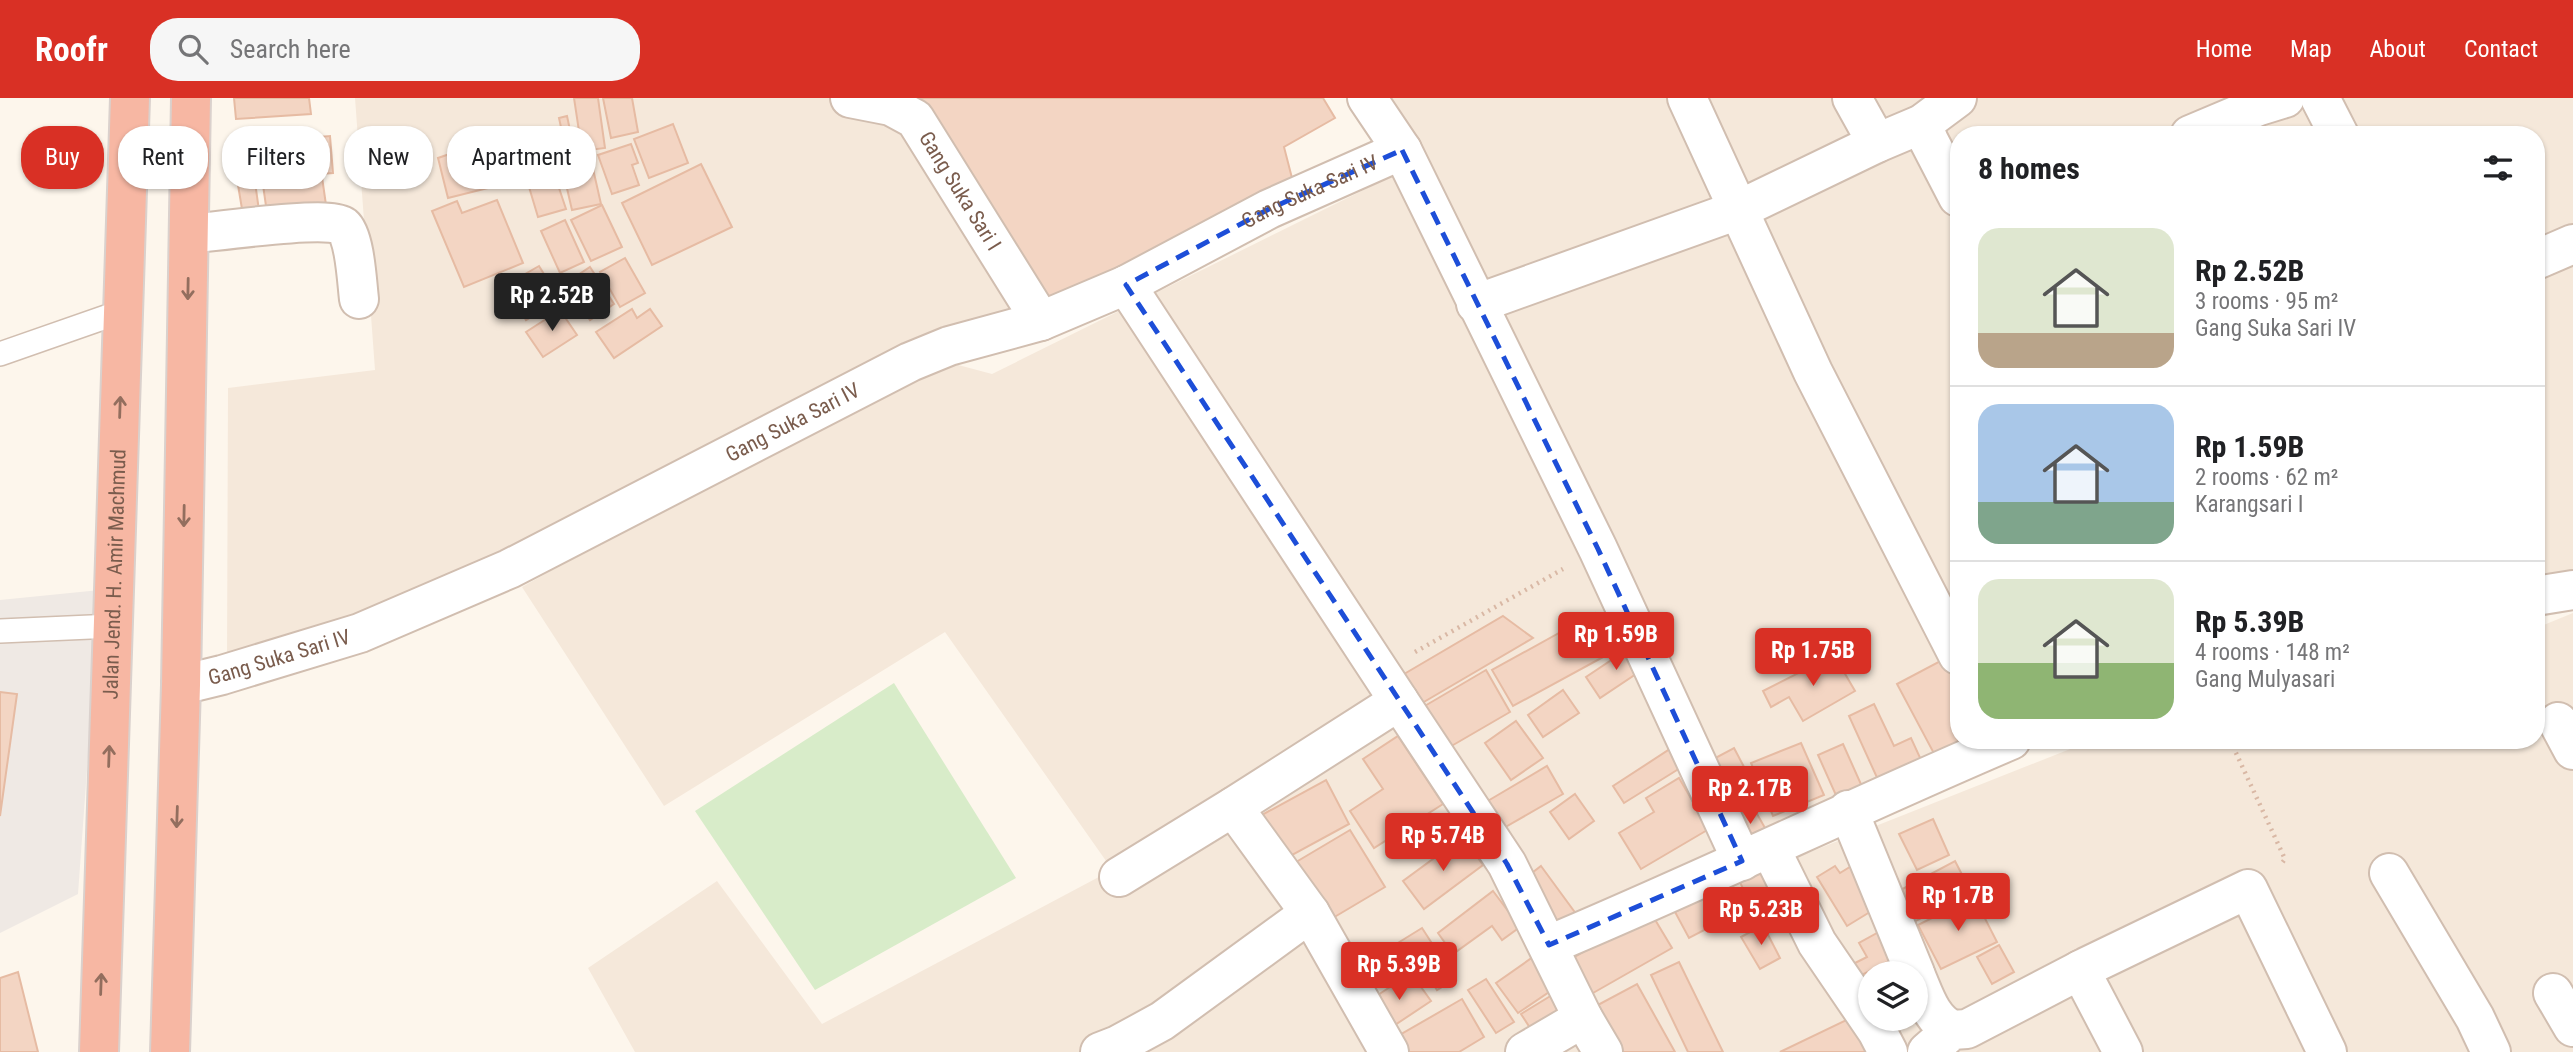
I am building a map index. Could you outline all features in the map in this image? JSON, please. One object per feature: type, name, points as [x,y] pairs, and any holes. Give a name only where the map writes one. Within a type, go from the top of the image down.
[{"type":"highway","name":"Jalan Jend. H. Amir Machmud","points":[[99,1052],[130,98]]},
{"type":"highway","points":[[170,1052],[181,685],[191,98]]},
{"type":"street","name":"Gang Suka Sari I","points":[[850,98],[891,106],[915,119],[1041,321]]},
{"type":"street","points":[[1367,98],[1402,149],[1598,549],[1756,854],[1877,1031],[1888,1052]]},
{"type":"street","points":[[1687,98],[1813,372],[1950,639]]},
{"type":"street","points":[[1852,98],[1877,143]]},
{"type":"street","points":[[1476,303],[1738,210],[1922,124],[1957,98]]},
{"type":"street","points":[[2211,126],[2285,98]]},
{"type":"street","points":[[2320,98],[2334,126]]},
{"type":"street","points":[[1922,124],[1950,182]]},
{"type":"street","name":"Gang Suka Sari IV","points":[[181,685],[222,675],[372,628],[509,569],[909,362],[948,346],[1041,321],[1126,285],[1269,209],[1402,149]]},
{"type":"street","points":[[189,234],[309,222],[333,222],[342,225],[349,234],[359,299]]},
{"type":"street","points":[[2545,256],[2573,244]]},
{"type":"street","points":[[1126,285],[1507,864],[1602,1052]]},
{"type":"street","points":[[2545,595],[2573,590]]},
{"type":"street","points":[[1119,877],[1233,807],[1390,686]]},
{"type":"street","points":[[1549,945],[1987,749]]},
{"type":"street","points":[[1233,807],[1310,913],[1389,1052]]},
{"type":"street","points":[[1848,810],[1911,961]]},
{"type":"street","points":[[2389,873],[2475,1017],[2491,1052]]},
{"type":"street","points":[[1928,1003],[1941,1024],[1940,1041],[2248,889],[2327,1052]]},
{"type":"street","points":[[1100,1052],[1162,1021],[1310,913]]},
{"type":"street","points":[[2080,971],[2123,1052]]},
{"type":"street","points":[[2553,993],[2573,1027]]},
{"type":"street","points":[[1525,1052],[1583,1018]]},
{"type":"lane","points":[[0,354],[123,311]]},
{"type":"lane","points":[[0,631],[113,626]]},
{"type":"path","points":[[1390,686],[1598,549]]},
{"type":"path","points":[[2234,749],[2285,859],[2279,867],[2248,889]]},
{"type":"highlighted area","points":[[1402,150],[1598,549],[1742,861],[1549,945],[1507,864],[1126,285],[1269,209]]},
{"type":"shaded area","points":[[355,98],[878,98],[1037,320],[972,331],[545,556],[227,661],[228,388],[375,370],[362,189],[433,189],[433,126],[357,126]]},
{"type":"shaded area","points":[[1358,98],[2573,98],[2573,226],[2545,237],[2545,126],[1950,126],[1950,749],[2011,749],[1807,830],[1561,944],[1403,697],[1111,868],[945,632],[664,806],[522,587],[932,358],[992,374],[1400,172]]},
{"type":"shaded area","points":[[2573,256],[2573,583],[2545,590],[2545,267]]},
{"type":"shaded area","points":[[100,590],[78,894],[0,933],[0,600]]},
{"type":"shaded area","points":[[2573,613],[2573,1052],[1552,1052],[1556,959],[1709,892],[2070,749],[2545,749],[2545,624]]},
{"type":"shaded area","points":[[1400,717],[1581,1023],[1531,1052],[635,1052],[588,968],[717,881],[822,1024]]},
{"type":"green space","points":[[894,683],[1016,878],[815,990],[695,811]]},
{"type":"building","points":[[234,98],[309,98],[311,114],[236,119]]},
{"type":"building","points":[[574,98],[598,98],[605,148],[596,149],[596,126],[578,126]]},
{"type":"building","points":[[603,98],[632,98],[638,132],[611,138]]},
{"type":"building","points":[[892,98],[1323,98],[1335,118],[1284,147],[1292,178],[1049,309]]},
{"type":"building","points":[[567,116],[569,126],[561,126],[559,118]]},
{"type":"building","points":[[673,124],[688,163],[649,178],[634,139]]},
{"type":"building","points":[[330,136],[333,173],[330,173]]},
{"type":"building","points":[[631,144],[638,163],[632,165],[639,185],[612,194],[598,155]]},
{"type":"building","points":[[447,155],[447,189],[484,189],[448,198],[438,158]]},
{"type":"building","points":[[701,164],[732,227],[652,265],[622,203]]},
{"type":"building","points":[[596,182],[601,204],[572,210],[567,189],[596,189]]},
{"type":"building","points":[[239,189],[256,189],[261,225],[245,227]]},
{"type":"building","points":[[264,189],[324,189],[327,212],[268,220]]},
{"type":"building","points":[[530,189],[559,189],[566,209],[538,217]]},
{"type":"building","points":[[497,200],[523,263],[464,287],[432,211],[457,201],[462,213]]},
{"type":"building","points":[[602,205],[622,247],[591,261],[571,220]]},
{"type":"building","points":[[565,220],[584,262],[560,273],[541,231]]},
{"type":"building","points":[[625,258],[645,293],[620,307],[600,272]]},
{"type":"building","points":[[539,266],[560,300],[526,320],[506,285]]},
{"type":"building","points":[[590,267],[614,304],[590,320],[566,283]]},
{"type":"building","points":[[632,309],[637,318],[650,309],[662,326],[614,358],[596,332]]},
{"type":"building","points":[[560,310],[577,335],[543,357],[526,332]]},
{"type":"building","points":[[1595,613],[1616,650],[1513,706],[1492,670]]},
{"type":"building","points":[[1503,616],[1533,638],[1417,706],[1399,677]]},
{"type":"building","points":[[1631,647],[1645,668],[1600,698],[1586,677]]},
{"type":"building","points":[[1834,655],[1855,691],[1803,721],[1789,697],[1771,707],[1763,691]]},
{"type":"building","points":[[1946,658],[1950,666],[1950,749],[1960,749],[1938,761],[1897,684]]},
{"type":"building","points":[[1486,670],[1510,712],[1448,748],[1423,707]]},
{"type":"building","points":[[1563,690],[1579,713],[1543,737],[1528,715]]},
{"type":"building","points":[[0,692],[17,694],[0,816]]},
{"type":"building","points":[[1874,704],[1894,746],[1911,738],[1922,762],[1879,782],[1849,716]]},
{"type":"building","points":[[1516,721],[1543,758],[1511,780],[1485,743]]},
{"type":"building","points":[[1398,736],[1443,804],[1374,848],[1350,811],[1383,789],[1363,759]]},
{"type":"building","points":[[1801,743],[1824,795],[1773,816],[1751,763]]},
{"type":"building","points":[[1843,744],[1864,791],[1839,802],[1818,755]]},
{"type":"building","points":[[1673,747],[1685,765],[1624,803],[1613,786]]},
{"type":"building","points":[[1734,748],[1753,784],[1725,799],[1706,763]]},
{"type":"building","points":[[1547,766],[1563,794],[1502,829],[1486,802]]},
{"type":"building","points":[[1679,778],[1709,829],[1641,869],[1619,833],[1654,812],[1646,798]]},
{"type":"building","points":[[1326,780],[1349,824],[1283,860],[1260,816]]},
{"type":"building","points":[[1575,794],[1594,821],[1569,839],[1550,812]]},
{"type":"building","points":[[1752,805],[1769,835],[1747,847],[1731,816]]},
{"type":"building","points":[[1933,819],[1949,855],[1917,870],[1899,834]]},
{"type":"building","points":[[1350,830],[1385,887],[1321,925],[1286,868]]},
{"type":"building","points":[[1463,837],[1483,865],[1424,909],[1403,881]]},
{"type":"building","points":[[1767,861],[1786,902],[1756,916],[1737,876]]},
{"type":"building","points":[[1955,861],[1971,892],[1912,923],[1895,893]]},
{"type":"building","points":[[1858,862],[1883,904],[1847,926],[1817,877],[1835,866],[1840,873]]},
{"type":"building","points":[[1541,866],[1582,922],[1564,935],[1524,879]]},
{"type":"building","points":[[1724,885],[1739,912],[1689,938],[1675,912]]},
{"type":"building","points":[[1493,891],[1520,927],[1502,940],[1492,926],[1453,954],[1438,933]]},
{"type":"building","points":[[1974,897],[1997,942],[1941,969],[1918,925]]},
{"type":"building","points":[[1651,913],[1672,948],[1586,997],[1566,962]]},
{"type":"building","points":[[1763,925],[1780,958],[1760,969],[1741,937]]},
{"type":"building","points":[[1422,928],[1455,979],[1437,990],[1420,962],[1396,977],[1392,970],[1378,979],[1367,962]]},
{"type":"building","points":[[1886,928],[1901,955],[1889,961],[1859,961],[1867,957],[1859,943]]},
{"type":"building","points":[[1999,945],[2014,972],[1992,984],[1977,957]]},
{"type":"building","points":[[1533,957],[1555,988],[1518,1013],[1496,983]]},
{"type":"building","points":[[1679,962],[1723,1052],[1688,1052],[1651,975]]},
{"type":"building","points":[[1858,962],[1858,977],[1856,978],[1849,966]]},
{"type":"building","points":[[18,972],[38,1052],[0,1052],[0,978]]},
{"type":"building","points":[[1411,973],[1431,1001],[1386,1031],[1366,1003]]},
{"type":"building","points":[[1486,979],[1514,1022],[1496,1033],[1468,990]]},
{"type":"building","points":[[1637,984],[1675,1052],[1621,1052],[1596,1006]]},
{"type":"building","points":[[1557,992],[1574,1016],[1538,1040],[1521,1014]]},
{"type":"building","points":[[1462,999],[1484,1037],[1459,1052],[1397,1052],[1391,1040]]},
{"type":"building","points":[[1858,1014],[1858,1031],[1868,1031],[1878,1052],[1780,1052]]}]
